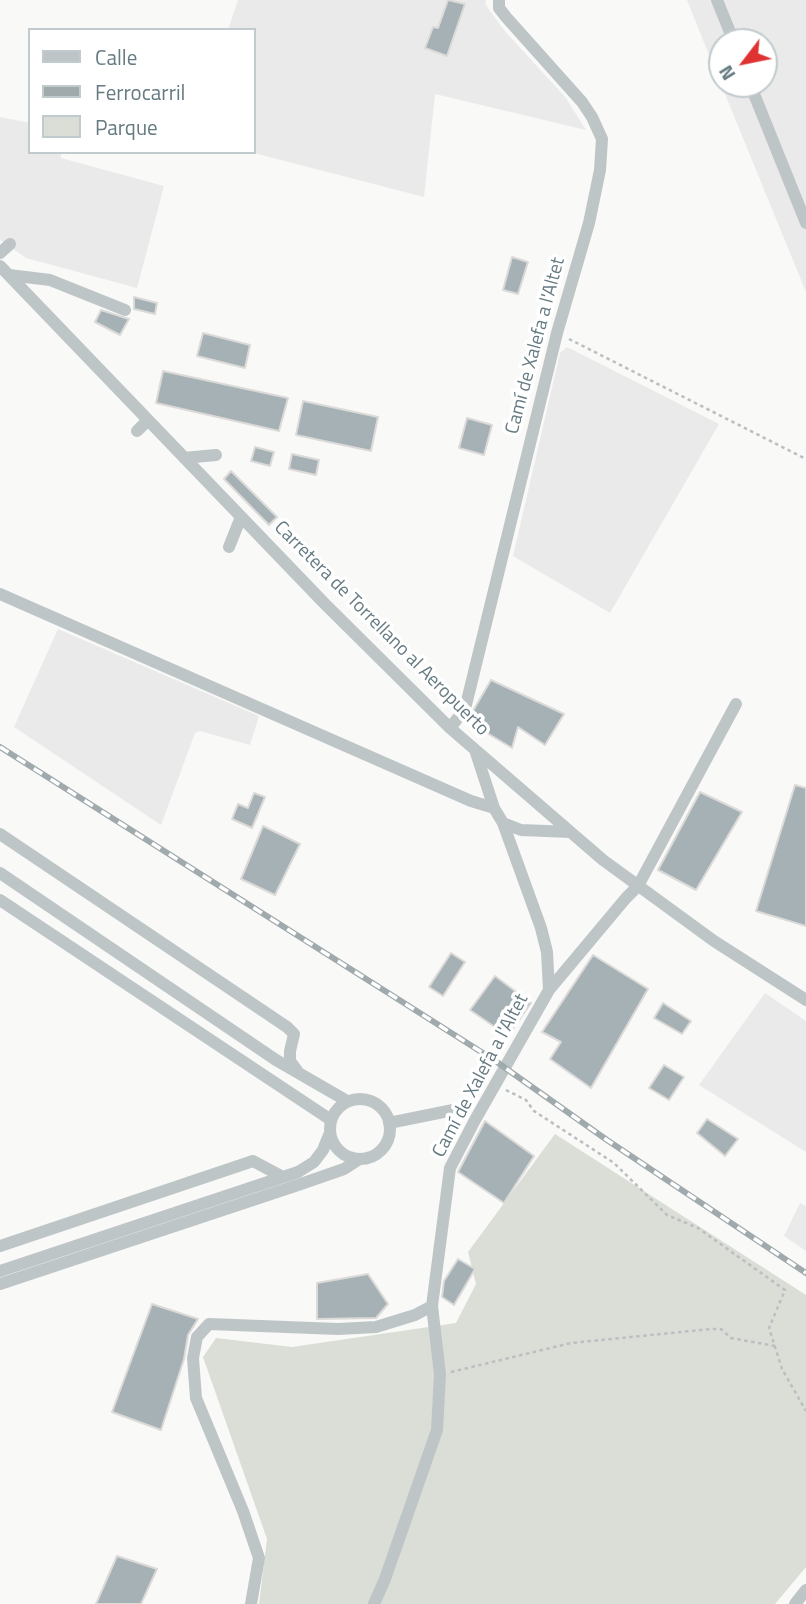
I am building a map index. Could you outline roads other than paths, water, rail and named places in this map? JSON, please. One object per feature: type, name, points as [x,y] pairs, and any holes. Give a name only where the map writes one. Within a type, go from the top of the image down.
[{"type":"street","name":"Camí de Xalefa a l'Altet","points":[[450,728],[465,709],[557,333],[589,223],[600,170],[602,139],[582,102],[506,17],[499,8],[499,0]]},
{"type":"street","points":[[717,0],[728,28]]},
{"type":"street","points":[[756,98],[806,223]]},
{"type":"street","points":[[4,270],[50,280],[125,310]]},
{"type":"street","name":"Carretera de Torrellano al Aeropuerto","points":[[4,270],[391,672],[475,751],[638,886],[714,942],[806,1000]]},
{"type":"street","points":[[136,430],[148,420]]},
{"type":"street","points":[[184,458],[216,455]]},
{"type":"street","points":[[229,547],[242,517]]},
{"type":"street","points":[[0,594],[471,801],[494,808]]},
{"type":"street","points":[[549,990],[638,886],[736,704]]},
{"type":"street","name":"Camí de Xalefa a l'Altet","points":[[374,1604],[437,1430],[440,1374],[432,1306],[450,1168],[549,990],[547,953],[541,928],[503,822],[494,808],[475,751]]},
{"type":"street","points":[[503,822],[521,830],[570,832]]},
{"type":"street","points":[[0,834],[287,1027],[294,1034],[290,1061],[298,1073]]},
{"type":"street","points":[[0,873],[298,1073],[347,1101]]},
{"type":"street","points":[[0,900],[331,1120]]},
{"type":"street","points":[[0,1271],[298,1172],[314,1162],[323,1150],[331,1120],[338,1107],[347,1101],[366,1099],[376,1103],[389,1123],[389,1139],[384,1148],[377,1155],[358,1160],[344,1169],[0,1284]]},
{"type":"street","points":[[389,1123],[463,1108]]},
{"type":"street","points":[[329,1135],[339,1152],[358,1160]]},
{"type":"street","points":[[0,1246],[253,1161],[283,1177]]},
{"type":"street","points":[[251,1604],[259,1558],[243,1511],[196,1398],[193,1358],[197,1337],[209,1324],[338,1329],[376,1327],[415,1315],[432,1306]]},
{"type":"street","points":[[795,1604],[806,1590]]},
{"type":"railway","points":[[0,747],[494,1060],[607,1140],[806,1273]]}]
